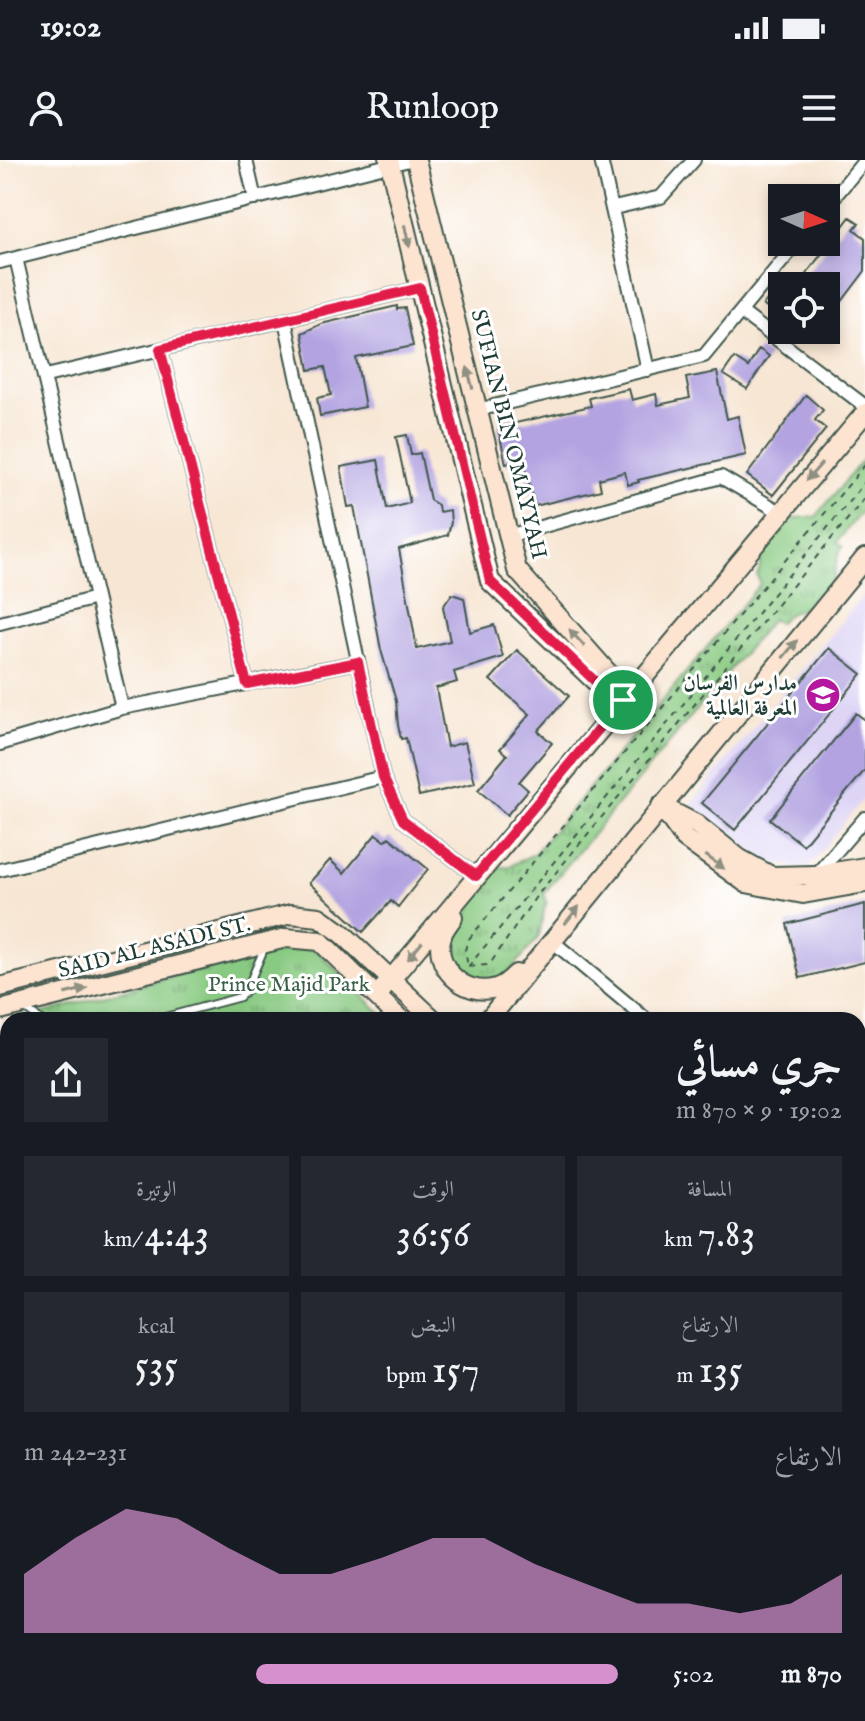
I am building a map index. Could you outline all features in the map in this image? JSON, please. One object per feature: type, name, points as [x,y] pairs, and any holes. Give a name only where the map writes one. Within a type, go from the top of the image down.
[{"type":"street","points":[[246,160],[255,199]]},
{"type":"street","name":"SUFIAN BIN OMAYYAH","points":[[416,160],[517,570],[609,674],[623,700]]},
{"type":"street","points":[[601,160],[648,370]]},
{"type":"street","points":[[614,208],[661,197],[694,160]]},
{"type":"street","points":[[840,190],[865,160]]},
{"type":"street","points":[[0,262],[396,162],[420,288],[490,581],[598,684],[623,700]]},
{"type":"street","points":[[477,410],[704,356],[787,256]]},
{"type":"street","points":[[16,258],[122,708]]},
{"type":"street","points":[[46,376],[420,288]]},
{"type":"street","points":[[741,312],[865,406]]},
{"type":"street","points":[[285,320],[383,777],[403,820],[476,876]]},
{"type":"street","points":[[160,349],[247,684]]},
{"type":"street","points":[[393,1012],[377,996],[865,413]]},
{"type":"street","points":[[508,536],[721,477],[780,512]]},
{"type":"street","points":[[494,1012],[865,558]]},
{"type":"street","points":[[0,623],[96,598]]},
{"type":"street","points":[[0,744],[122,708],[358,662]]},
{"type":"street","points":[[0,870],[383,777]]},
{"type":"street","points":[[661,806],[696,824],[740,859],[771,876],[816,875],[865,867]]},
{"type":"street","points":[[661,806],[684,838],[746,883],[803,894],[865,883]]},
{"type":"street","points":[[816,875],[865,818]]},
{"type":"street","points":[[476,876],[442,935],[441,953],[448,973],[462,974],[460,985],[476,989],[496,988],[513,977],[551,940]]},
{"type":"street","name":"SAID AL ASADI ST.","points":[[0,987],[291,914],[319,917],[343,934],[392,979]]},
{"type":"street","name":"SAID AL ASADI ST.","points":[[0,1010],[286,938],[320,941],[377,996]]},
{"type":"street","points":[[551,940],[637,1012]]},
{"type":"street","points":[[392,979],[426,1012]]},
{"type":"lane","points":[[184,1012],[240,997],[246,991],[267,942]]},
{"type":"lane","points":[[19,1005],[29,1012]]},
{"type":"path","points":[[462,974],[468,940],[865,465]]},
{"type":"path","points":[[462,974],[865,482]]},
{"type":"path","points":[[462,974],[492,961],[535,898],[865,498]]},
{"type":"shaded area","name":"مدارس الفرسان المعرفة العالمية","points":[[865,593],[865,797],[807,869],[767,862],[691,804]]},
{"type":"green space","points":[[865,457],[865,507],[837,542],[843,547],[831,582],[820,597],[778,623],[772,619],[544,893],[547,902],[538,938],[516,964],[490,983],[479,985],[460,978],[448,967],[445,933],[499,867],[508,867],[534,854],[760,584],[757,575],[762,552],[771,535],[791,520],[815,518]]},
{"type":"green space","name":"Prince Majid Park","points":[[288,944],[317,951],[380,1012],[47,1012]]},
{"type":"building","points":[[850,217],[859,223],[854,229],[865,238],[865,271],[840,304],[840,272],[808,272],[820,256],[840,256],[840,230]]},
{"type":"building","points":[[397,306],[397,309],[405,308],[413,346],[356,358],[365,407],[320,416],[317,398],[331,395],[325,367],[309,370],[302,333],[321,324]]},
{"type":"building","points":[[759,349],[769,356],[747,389],[723,374],[734,358],[748,367]]},
{"type":"building","points":[[717,372],[727,419],[738,416],[746,455],[628,485],[625,472],[599,479],[601,490],[535,506],[523,460],[506,464],[498,427],[591,406],[589,398],[629,389],[632,400],[656,394],[658,405],[690,398],[686,378]]},
{"type":"building","points":[[806,395],[823,410],[815,420],[826,429],[773,495],[747,475]]},
{"type":"building","points":[[407,435],[411,455],[420,453],[430,500],[438,505],[439,512],[450,510],[451,522],[448,535],[399,549],[417,649],[450,641],[443,607],[452,594],[464,598],[470,632],[494,625],[503,657],[454,672],[457,682],[436,688],[447,747],[465,742],[475,783],[419,796],[406,738],[401,739],[396,701],[381,650],[354,506],[348,507],[341,467],[378,460],[387,509],[410,503],[396,437]]},
{"type":"building","points":[[829,648],[862,674],[735,830],[702,803]]},
{"type":"building","points":[[517,650],[569,696],[538,731],[552,743],[519,782],[528,790],[507,815],[478,790],[507,755],[500,749],[530,714],[490,680]]},
{"type":"building","points":[[856,713],[865,720],[865,770],[803,845],[770,819]]},
{"type":"building","points":[[376,834],[385,841],[389,837],[428,869],[398,907],[391,901],[363,932],[309,883],[330,860],[344,873]]},
{"type":"building","points":[[865,904],[865,962],[800,978],[787,924]]},
{"type":"place","name":"مدارس الفرسان المعرفة العالمية","points":[[823,695]]},
{"type":"route","points":[[420,288],[490,581],[598,684],[623,700],[476,876],[403,820],[383,777],[358,662],[247,684],[160,349],[420,288]]}]
